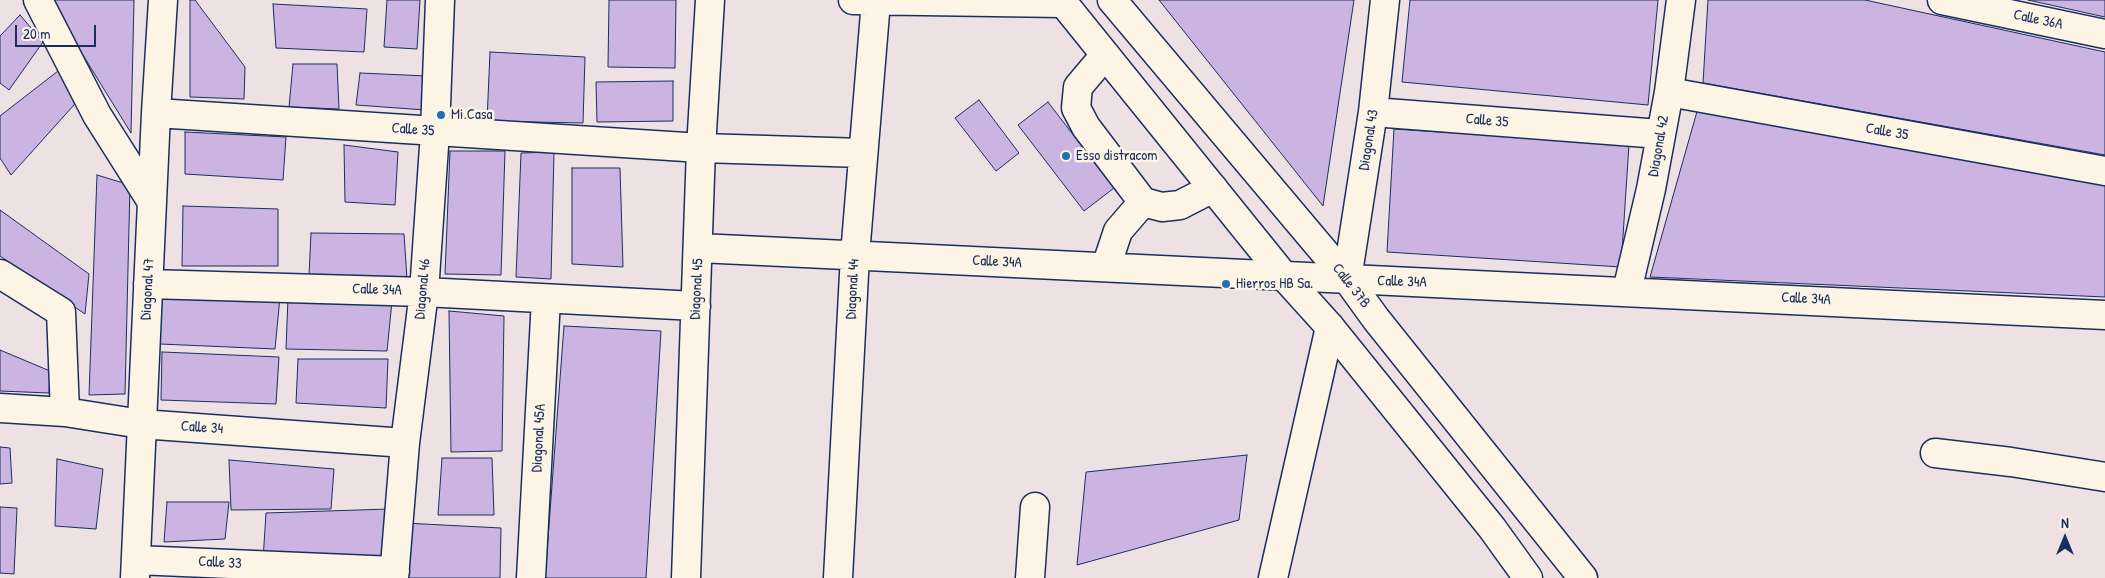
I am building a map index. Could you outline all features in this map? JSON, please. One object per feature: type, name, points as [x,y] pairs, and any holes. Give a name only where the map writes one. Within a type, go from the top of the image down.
[{"type":"street","points":[[38,0],[97,115],[152,202]]},
{"type":"street","name":"Diagonal 47","points":[[135,569],[163,0]]},
{"type":"street","name":"Diagonal 46","points":[[394,575],[405,443],[424,292],[435,132],[440,0]]},
{"type":"street","name":"Diagonal 45","points":[[686,578],[701,148],[710,0]]},
{"type":"street","points":[[864,0],[1062,2],[1284,275],[1330,327],[1492,528],[1528,578]]},
{"type":"street","name":"Diagonal 44","points":[[838,578],[855,255],[863,153],[864,0]]},
{"type":"street","name":"Calle 37B","points":[[1112,0],[1347,279],[1376,319],[1583,578]]},
{"type":"street","name":"Diagonal 43","points":[[1347,279],[1373,112],[1385,0]]},
{"type":"street","name":"Diagonal 42","points":[[1627,291],[1651,189],[1669,92],[1681,0]]},
{"type":"street","name":"Calle 36A","points":[[1942,0],[2105,34]]},
{"type":"street","points":[[1105,55],[1078,87],[1076,108],[1086,127],[1143,202],[1162,207],[1180,205],[1213,188]]},
{"type":"street","name":"Calle 35","points":[[1669,92],[2105,171]]},
{"type":"street","name":"Calle 35","points":[[1373,112],[1660,134]]},
{"type":"street","name":"Calle 35","points":[[156,113],[701,148],[863,153]]},
{"type":"street","points":[[1106,267],[1118,231],[1143,202]]},
{"type":"street","name":"Calle 34A","points":[[698,248],[2105,315]]},
{"type":"street","points":[[0,274],[61,312],[65,412]]},
{"type":"street","name":"Calle 34A","points":[[148,284],[424,292],[696,306]]},
{"type":"street","name":"Diagonal 45A","points":[[531,578],[546,299]]},
{"type":"street","points":[[1273,578],[1330,327]]},
{"type":"street","name":"Calle 34","points":[[0,408],[65,412],[141,424],[405,443]]},
{"type":"street","points":[[1935,453],[2011,462],[2105,477]]},
{"type":"street","points":[[1030,578],[1035,507]]},
{"type":"street","name":"Calle 33","points":[[135,569],[394,575]]},
{"type":"building","points":[[49,0],[134,0],[131,133]]},
{"type":"building","points":[[190,0],[195,0],[245,67],[244,99],[190,97]]},
{"type":"building","points":[[387,0],[420,0],[417,49],[384,47]]},
{"type":"building","points":[[609,0],[676,0],[675,68],[608,67]]},
{"type":"building","points":[[1159,0],[1354,0],[1323,206]]},
{"type":"building","points":[[1410,0],[1658,0],[1648,105],[1402,82]]},
{"type":"building","points":[[1708,0],[1865,0],[2105,52],[2105,155],[1703,83]]},
{"type":"building","points":[[2028,0],[2105,0],[2105,17]]},
{"type":"building","points":[[273,4],[367,9],[364,52],[276,48]]},
{"type":"building","points":[[20,15],[43,42],[9,90],[0,83],[0,36]]},
{"type":"building","points":[[490,52],[585,57],[583,123],[487,121]]},
{"type":"building","points":[[293,64],[337,64],[339,109],[289,107]]},
{"type":"building","points":[[58,71],[82,96],[11,175],[0,158],[0,116]]},
{"type":"building","points":[[360,73],[427,76],[425,110],[356,105]]},
{"type":"building","points":[[673,81],[673,121],[597,122],[596,82]]},
{"type":"building","points":[[979,100],[1019,153],[996,171],[955,118]]},
{"type":"building","name":"Esso distracom","points":[[1048,102],[1114,188],[1084,211],[1018,125]]},
{"type":"building","points":[[1698,108],[2105,178],[2105,297],[1650,277]]},
{"type":"building","points":[[1394,129],[1629,144],[1621,267],[1387,252]]},
{"type":"building","points":[[185,132],[286,137],[283,180],[185,174]]},
{"type":"building","points":[[344,145],[398,152],[395,205],[345,202]]},
{"type":"building","points":[[450,151],[505,151],[501,275],[445,274]]},
{"type":"building","points":[[554,152],[551,279],[516,277],[521,153]]},
{"type":"building","points":[[572,168],[620,168],[623,267],[572,264]]},
{"type":"building","points":[[97,175],[130,185],[125,394],[89,395]]},
{"type":"building","points":[[183,206],[278,209],[278,266],[182,266]]},
{"type":"building","points":[[0,210],[89,274],[85,314],[0,256]]},
{"type":"building","points":[[311,233],[404,234],[407,279],[309,276]]},
{"type":"building","points":[[161,294],[280,297],[275,349],[160,344]]},
{"type":"building","points":[[288,298],[392,301],[387,351],[286,349]]},
{"type":"building","points":[[449,311],[504,316],[502,451],[451,452]]},
{"type":"building","points":[[564,326],[661,331],[646,578],[545,578]]},
{"type":"building","points":[[0,350],[50,371],[49,393],[0,391]]},
{"type":"building","points":[[162,352],[279,357],[276,404],[161,400]]},
{"type":"building","points":[[298,359],[388,359],[386,408],[296,403]]},
{"type":"building","points":[[0,447],[10,448],[12,483],[0,484]]},
{"type":"building","points":[[1247,455],[1239,520],[1077,565],[1086,472]]},
{"type":"building","points":[[442,458],[492,458],[494,515],[438,515]]},
{"type":"building","points":[[57,459],[103,469],[96,529],[55,526]]},
{"type":"building","points":[[229,460],[334,469],[331,509],[231,510]]},
{"type":"building","points":[[167,502],[229,502],[225,539],[164,542]]},
{"type":"building","points":[[0,507],[17,508],[14,574],[0,573]]},
{"type":"building","points":[[389,509],[386,564],[263,560],[266,513]]},
{"type":"building","points":[[404,523],[501,528],[500,578],[404,578]]},
{"type":"place","name":"Mi Casa","points":[[441,115]]},
{"type":"place","name":"Esso distracom","points":[[1066,156]]},
{"type":"place","name":"Hierros HB Sa.","points":[[1226,284]]}]
